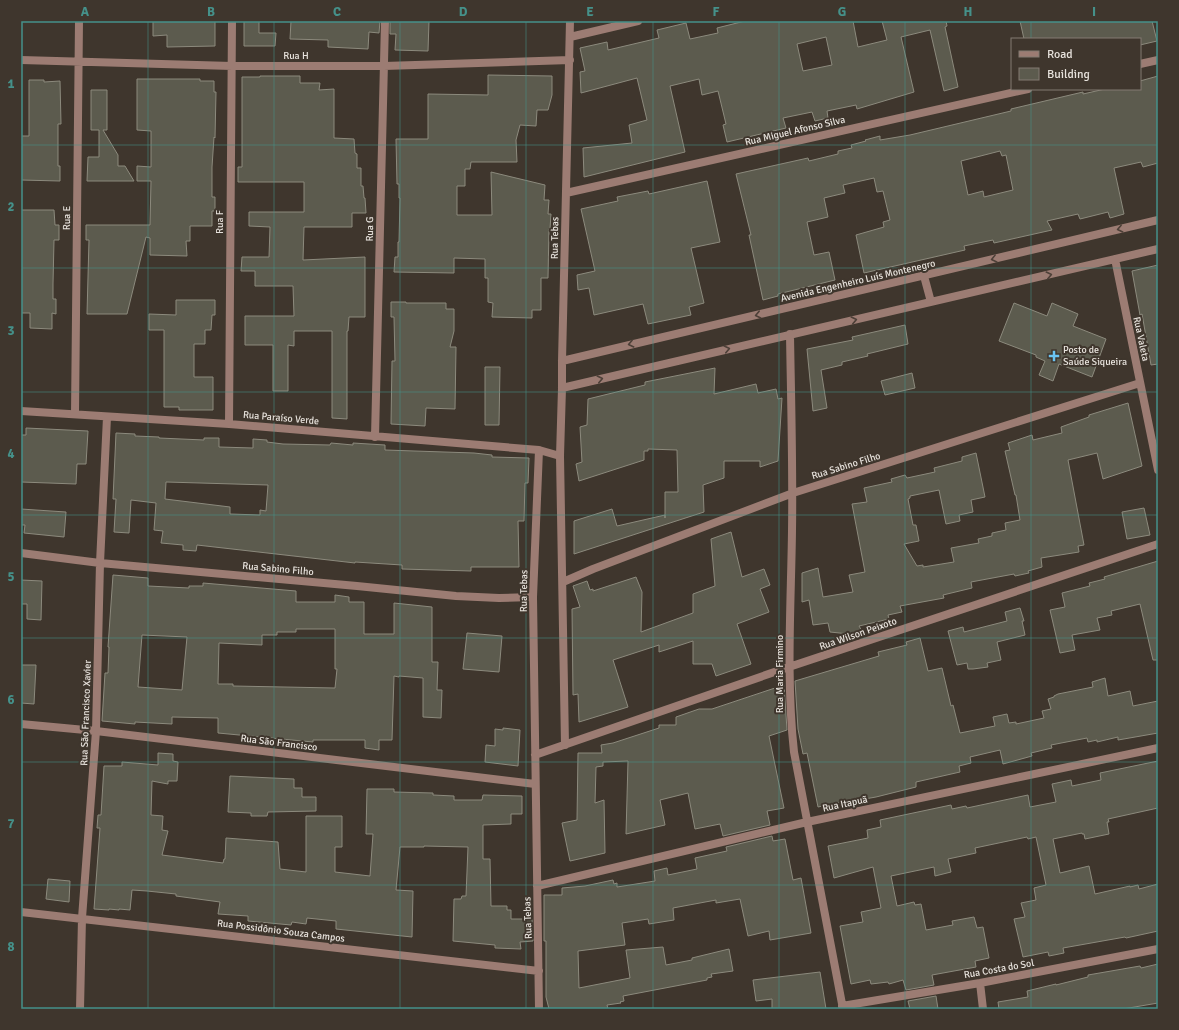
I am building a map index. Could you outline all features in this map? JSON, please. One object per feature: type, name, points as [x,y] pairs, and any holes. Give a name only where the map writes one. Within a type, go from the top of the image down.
[{"type":"street","name":"Rua E","points":[[75,414],[79,21]]},
{"type":"street","name":"Rua F","points":[[228,424],[232,21]]},
{"type":"street","name":"Rua G","points":[[375,437],[385,21]]},
{"type":"street","name":"Rua Tebas","points":[[565,745],[560,456],[570,21]]},
{"type":"street","points":[[570,37],[638,21]]},
{"type":"street","name":"Rua H","points":[[21,60],[232,66],[384,66],[570,60]]},
{"type":"street","points":[[1141,64],[1158,60]]},
{"type":"street","name":"Rua Miguel Afonso Silva","points":[[566,193],[1024,90]]},
{"type":"street","name":"Avenida Engenheiro Luís Montenegro","points":[[562,360],[1158,220]]},
{"type":"street","points":[[562,388],[1158,249]]},
{"type":"street","name":"Rua Valeta","points":[[1115,259],[1158,470]]},
{"type":"street","points":[[924,276],[931,302]]},
{"type":"street","name":"Rua Maria Firmino","points":[[790,334],[792,493],[789,667],[790,720],[794,752],[843,1008]]},
{"type":"street","name":"Rua Sabino Filho","points":[[563,582],[593,568],[792,493],[1140,383]]},
{"type":"street","name":"Rua Paraíso Verde","points":[[21,411],[228,424],[539,450]]},
{"type":"street","name":"Rua São Francisco Xavier","points":[[80,1009],[82,918],[96,730],[100,563],[107,417]]},
{"type":"street","name":"Rua Tebas","points":[[539,450],[533,597],[539,1009]]},
{"type":"street","points":[[539,450],[560,456]]},
{"type":"street","name":"Rua Wilson Peixoto","points":[[565,745],[789,667],[1158,544]]},
{"type":"street","name":"Rua Sabino Filho","points":[[21,554],[100,563],[456,596],[499,598],[533,597]]},
{"type":"street","name":"Rua São Francisco","points":[[21,724],[96,730],[535,784]]},
{"type":"street","points":[[535,755],[565,745]]},
{"type":"street","name":"Rua Itapuã","points":[[537,886],[807,822],[1158,748]]},
{"type":"street","name":"Rua Possidônio Souza Campos","points":[[21,912],[539,971]]},
{"type":"street","name":"Rua Costa do Sol","points":[[843,1008],[1158,949]]},
{"type":"street","points":[[980,983],[983,1009]]},
{"type":"building","points":[[153,21],[215,21],[215,46],[167,47],[167,35],[153,36]]},
{"type":"building","points":[[244,21],[259,21],[259,33],[276,33],[275,46],[244,46]]},
{"type":"building","points":[[291,21],[380,21],[379,33],[369,32],[368,49],[328,47],[328,40],[290,39]]},
{"type":"building","points":[[390,21],[429,21],[428,51],[395,50],[396,34],[390,34]]},
{"type":"building","points":[[745,21],[853,21],[858,47],[887,40],[882,21],[946,21],[947,26],[945,27],[958,87],[944,91],[930,30],[901,37],[914,92],[857,109],[856,105],[827,111],[828,118],[815,121],[812,112],[783,118],[786,128],[727,142],[723,125],[726,124],[718,91],[702,95],[699,79],[670,86],[685,152],[584,177],[583,148],[632,143],[629,125],[647,120],[637,78],[581,93],[580,72],[585,71],[580,48],[607,42],[608,50],[659,38],[657,30],[686,23],[690,39],[718,33],[717,28]],"holes":[[[826,37],[832,65],[803,71],[797,44]]]},
{"type":"building","points":[[1020,21],[1152,21],[1157,41],[1141,45],[1141,38],[1024,38]]},
{"type":"building","points":[[488,75],[552,76],[552,95],[548,110],[537,110],[536,126],[520,125],[516,140],[517,162],[471,162],[470,169],[465,169],[465,186],[457,186],[457,215],[492,215],[491,172],[545,185],[544,200],[549,200],[548,214],[551,214],[549,229],[548,278],[541,278],[541,310],[532,310],[532,318],[492,317],[493,303],[488,302],[488,278],[485,278],[485,259],[454,258],[454,273],[394,272],[395,257],[398,257],[400,198],[399,184],[397,184],[396,139],[428,139],[428,94],[488,95]]},
{"type":"building","points":[[300,76],[300,83],[320,83],[319,90],[334,89],[334,138],[354,139],[355,153],[357,154],[357,168],[361,168],[361,186],[363,186],[366,213],[352,213],[352,227],[304,227],[303,260],[365,257],[365,317],[349,317],[347,331],[347,419],[332,418],[332,331],[294,331],[294,346],[288,345],[288,391],[273,391],[273,345],[245,345],[245,316],[294,316],[293,286],[255,286],[255,271],[241,271],[242,257],[269,257],[270,227],[249,226],[249,212],[304,212],[304,182],[238,182],[238,167],[242,167],[242,77]]},
{"type":"building","points":[[1158,76],[1158,163],[1143,167],[1141,162],[1114,168],[1124,214],[1110,218],[1108,212],[1080,219],[1078,214],[1047,221],[1052,230],[994,243],[993,240],[964,246],[965,250],[864,273],[856,235],[884,227],[883,222],[890,220],[883,191],[877,192],[874,178],[843,185],[845,193],[824,198],[828,217],[807,222],[814,255],[829,252],[835,280],[778,294],[778,296],[763,300],[749,235],[751,235],[736,174],[808,158],[809,161],[838,154],[838,151],[852,148],[851,145],[880,136],[880,140],[910,135],[1011,111],[1011,109],[1083,92],[1083,94],[1101,90],[1141,90],[1141,81]],"holes":[[[1000,151],[1002,156],[1006,155],[1013,190],[984,197],[983,191],[968,195],[961,161]]]},
{"type":"building","points":[[137,79],[200,79],[200,81],[214,81],[214,92],[216,92],[212,197],[215,197],[215,211],[212,211],[212,226],[190,226],[190,241],[186,241],[187,256],[150,255],[150,238],[146,237],[127,314],[87,314],[89,240],[86,240],[86,225],[150,225],[151,181],[137,181],[137,166],[151,167],[151,131],[137,130]]},
{"type":"building","points":[[29,80],[44,80],[44,82],[60,81],[61,124],[58,124],[58,166],[60,166],[60,181],[21,180],[21,136],[29,136]]},
{"type":"building","points":[[91,90],[107,90],[107,130],[103,130],[118,155],[118,166],[125,166],[134,181],[87,181],[88,157],[99,157],[99,130],[91,130]]},
{"type":"building","points":[[707,181],[720,242],[691,248],[704,303],[689,307],[691,315],[648,324],[643,304],[594,315],[589,288],[578,290],[577,275],[595,271],[581,209],[618,201],[617,197],[648,191],[649,194]]},
{"type":"building","points":[[21,210],[54,210],[55,225],[59,225],[59,240],[54,240],[53,299],[56,299],[56,314],[52,313],[52,329],[30,328],[30,313],[21,313]]},
{"type":"building","points":[[1158,265],[1158,364],[1151,365],[1142,314],[1140,315],[1132,271]]},
{"type":"building","points":[[176,300],[215,300],[215,315],[212,315],[211,330],[205,330],[205,344],[194,344],[194,377],[213,377],[213,410],[179,410],[179,407],[164,407],[164,330],[149,330],[149,314],[176,315]]},
{"type":"building","points":[[391,302],[446,303],[446,309],[454,309],[454,331],[450,347],[456,347],[455,409],[426,408],[425,426],[391,424],[392,361],[395,361],[394,317],[391,317]]},
{"type":"building","points":[[1014,303],[1047,316],[1052,303],[1078,314],[1073,326],[1106,339],[1092,377],[1059,364],[1053,381],[1039,375],[1045,361],[1036,357],[1036,355],[999,341]]},
{"type":"building","points":[[905,325],[908,344],[867,354],[868,356],[842,362],[842,365],[821,370],[827,408],[813,411],[807,349],[853,340],[852,337]]},
{"type":"building","points":[[485,367],[500,367],[499,425],[485,425]]},
{"type":"building","points":[[715,368],[714,394],[756,384],[758,393],[776,389],[778,399],[782,398],[778,461],[760,467],[760,461],[724,461],[724,478],[703,485],[704,512],[574,554],[574,521],[612,509],[617,526],[665,515],[665,492],[678,492],[677,450],[648,449],[648,451],[644,451],[644,460],[579,481],[576,464],[582,462],[580,427],[587,425],[588,399],[645,385],[645,382]]},
{"type":"building","points":[[912,373],[915,388],[885,395],[881,381]]},
{"type":"building","points":[[1128,403],[1142,466],[1103,479],[1097,453],[1068,460],[1084,545],[1078,546],[1079,552],[1041,558],[1042,567],[1028,571],[1029,573],[1015,576],[1014,574],[971,582],[972,588],[943,595],[944,598],[900,606],[902,612],[888,615],[889,619],[859,626],[862,631],[849,634],[830,632],[828,623],[813,625],[809,600],[802,602],[802,573],[818,568],[823,597],[853,592],[849,575],[865,572],[852,504],[867,502],[864,488],[892,482],[891,479],[905,475],[907,478],[935,472],[934,468],[962,461],[962,457],[976,453],[985,497],[971,500],[973,512],[959,515],[960,521],[946,524],[939,490],[910,496],[908,499],[913,525],[916,525],[919,541],[904,544],[917,566],[923,565],[923,567],[954,562],[951,548],[979,543],[978,539],[992,536],[992,533],[1006,530],[1005,523],[1020,520],[1016,495],[1005,451],[1010,450],[1008,443],[1032,435],[1033,440],[1062,433],[1061,427],[1089,417],[1089,415]]},
{"type":"building","points":[[26,428],[88,431],[86,464],[77,464],[76,484],[21,482],[21,435],[26,435]]},
{"type":"building","points":[[116,433],[135,434],[135,436],[159,438],[204,440],[204,438],[219,438],[219,447],[253,448],[253,439],[267,440],[267,442],[283,444],[330,445],[331,443],[353,445],[353,443],[385,445],[385,450],[474,453],[492,455],[492,457],[529,458],[528,483],[525,483],[524,521],[518,521],[519,567],[471,567],[471,571],[402,569],[402,565],[355,563],[197,545],[196,551],[183,550],[183,545],[161,543],[163,531],[154,530],[156,503],[131,500],[129,533],[114,532],[116,499],[113,499]],"holes":[[[166,482],[268,485],[266,511],[260,510],[260,515],[230,514],[230,507],[165,499]]]},
{"type":"building","points":[[1144,508],[1150,535],[1127,539],[1122,512]]},
{"type":"building","points":[[21,509],[66,512],[64,537],[24,533],[25,525],[21,525]]},
{"type":"building","points":[[731,532],[742,577],[764,569],[770,585],[760,589],[769,612],[737,624],[751,664],[716,676],[712,664],[693,664],[693,641],[659,652],[659,645],[613,660],[628,707],[579,722],[578,694],[573,695],[572,609],[580,607],[573,586],[587,581],[590,590],[593,589],[593,591],[636,577],[642,592],[641,632],[693,613],[693,594],[715,586],[711,539]]},
{"type":"building","points":[[1158,561],[1158,660],[1153,660],[1140,604],[1111,611],[1112,615],[1097,618],[1100,630],[1072,635],[1075,650],[1060,653],[1050,610],[1065,607],[1062,593],[1090,586],[1089,583],[1105,579],[1104,577]]},
{"type":"building","points":[[113,575],[148,578],[148,586],[189,588],[189,586],[203,586],[203,583],[296,591],[296,602],[335,602],[335,595],[349,597],[349,602],[364,602],[364,634],[394,634],[394,603],[432,607],[432,662],[438,662],[437,690],[442,690],[441,718],[423,717],[423,678],[394,676],[392,740],[379,740],[379,750],[365,748],[365,740],[313,740],[313,742],[218,733],[218,718],[172,717],[172,724],[135,722],[135,724],[102,721],[105,673],[108,673],[108,647]],"holes":[[[296,629],[335,629],[335,669],[337,669],[335,688],[233,686],[233,684],[218,684],[219,643],[262,645],[262,635],[277,635],[277,632],[296,632]],[[142,635],[187,637],[182,690],[138,687]]]},
{"type":"building","points":[[21,580],[42,581],[41,620],[27,619],[27,604],[21,604]]},
{"type":"building","points":[[1020,608],[1024,621],[1022,621],[1025,635],[997,642],[1001,660],[987,663],[988,667],[973,669],[968,669],[967,663],[957,665],[948,631],[963,627],[964,632],[1007,621],[1005,612]]},
{"type":"building","points":[[467,633],[502,636],[499,672],[463,669]]},
{"type":"building","points":[[920,638],[928,671],[942,668],[951,706],[953,705],[960,733],[995,726],[993,717],[1007,714],[1009,723],[1016,722],[1016,724],[1044,718],[1042,711],[1051,709],[1048,699],[1058,694],[1093,687],[1092,682],[1105,678],[1108,696],[1130,691],[1133,706],[1158,701],[1158,733],[1118,740],[1118,737],[1097,742],[1097,740],[1088,742],[1087,738],[1051,745],[1052,748],[1031,753],[1032,756],[1003,764],[1000,750],[970,757],[971,763],[959,766],[960,772],[916,782],[916,787],[876,797],[859,800],[859,798],[818,807],[807,753],[803,754],[798,729],[795,681],[879,656],[878,652],[907,645],[906,642]]},
{"type":"building","points":[[21,665],[36,665],[34,704],[21,703]]},
{"type":"building","points":[[784,685],[787,730],[769,736],[784,808],[767,811],[770,825],[723,836],[720,824],[695,829],[688,793],[660,800],[665,825],[626,834],[628,761],[603,762],[603,766],[596,767],[595,803],[604,800],[605,853],[570,861],[562,823],[577,820],[578,753],[602,753],[601,745],[613,743],[659,728],[659,725],[676,725],[676,717],[699,709],[712,709]]},
{"type":"building","points":[[503,728],[520,730],[518,766],[485,762],[486,745],[495,746],[495,729],[503,730]]},
{"type":"building","points":[[158,753],[173,754],[173,761],[178,762],[177,781],[168,781],[168,784],[152,781],[151,815],[163,816],[162,830],[168,831],[162,855],[223,863],[225,859],[226,838],[278,842],[280,869],[306,872],[306,816],[342,816],[342,847],[335,847],[335,872],[370,876],[373,834],[366,834],[367,789],[394,789],[394,792],[433,793],[433,795],[454,796],[454,800],[482,800],[483,795],[522,796],[522,814],[511,814],[511,824],[483,825],[483,859],[490,859],[491,906],[507,906],[507,910],[511,910],[511,919],[532,919],[533,941],[520,942],[521,949],[495,948],[495,945],[453,941],[454,899],[461,899],[462,896],[466,896],[468,847],[400,847],[396,890],[413,891],[412,937],[336,929],[336,921],[307,918],[306,924],[292,922],[291,925],[248,921],[248,916],[218,914],[220,902],[176,896],[176,894],[147,891],[132,890],[130,910],[94,909],[100,828],[97,828],[98,815],[101,815],[104,766],[122,766],[122,762],[158,765]]},
{"type":"building","points":[[1158,761],[1158,808],[1108,819],[1109,834],[1085,839],[1084,834],[1082,833],[1053,839],[1060,873],[1089,866],[1095,894],[1130,886],[1138,885],[1139,889],[1158,884],[1158,931],[1126,938],[1063,948],[1064,953],[1049,956],[1048,952],[1023,957],[1014,919],[1025,917],[1021,903],[1036,900],[1034,888],[1046,885],[1036,837],[1028,839],[1027,837],[975,848],[976,853],[948,859],[951,872],[935,876],[934,867],[891,876],[897,906],[914,902],[915,905],[921,904],[926,930],[953,925],[952,921],[974,917],[977,928],[983,927],[989,958],[975,961],[976,967],[932,975],[934,985],[906,990],[903,980],[889,984],[888,982],[871,984],[870,980],[851,984],[840,926],[863,922],[861,912],[881,908],[873,867],[834,878],[828,846],[868,838],[867,830],[881,827],[880,820],[951,805],[952,809],[966,806],[967,808],[1028,795],[1030,807],[1056,802],[1052,784],[1071,780],[1072,786],[1101,780],[1100,773]]},
{"type":"building","points":[[230,776],[294,779],[294,788],[302,788],[302,797],[316,797],[316,811],[268,812],[267,816],[251,816],[251,813],[228,812]]},
{"type":"building","points":[[772,836],[773,841],[785,839],[793,880],[801,878],[811,933],[770,940],[769,931],[748,936],[740,899],[716,903],[716,900],[673,908],[674,920],[649,924],[648,919],[622,923],[625,945],[578,951],[579,988],[630,978],[626,950],[663,947],[666,965],[692,960],[692,958],[729,949],[733,971],[711,974],[712,977],[707,978],[707,980],[623,996],[624,1001],[620,1002],[621,1003],[607,1005],[608,1009],[549,1009],[546,997],[544,895],[562,895],[562,888],[585,886],[613,880],[614,884],[617,883],[617,887],[655,881],[654,871],[667,868],[668,875],[697,869],[695,858],[727,851],[726,847]]},
{"type":"building","points":[[48,879],[70,881],[69,902],[46,899]]},
{"type":"building","points":[[1158,964],[1158,1003],[1123,1009],[999,1009],[998,1002],[1028,997],[1027,991],[1088,977],[1088,975],[1140,966],[1141,968]]},
{"type":"building","points":[[820,972],[826,1009],[772,1009],[772,999],[756,1001],[753,980]]},
{"type":"building","points":[[936,996],[938,1009],[910,1009],[908,1001]]},
{"type":"place","name":"Posto de Saúde Siqueira","points":[[1054,356]]}]
